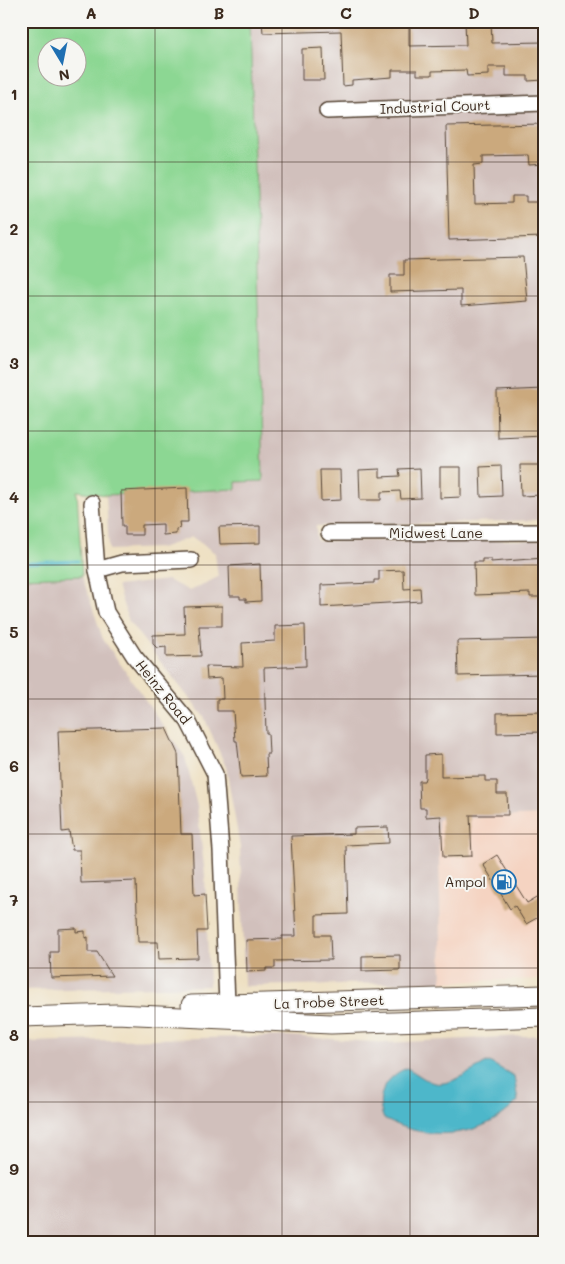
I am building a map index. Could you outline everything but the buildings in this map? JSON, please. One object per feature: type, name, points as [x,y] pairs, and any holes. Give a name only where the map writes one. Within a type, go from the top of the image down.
[{"type":"main road","name":"La Trobe Street","points":[[116,1014],[168,1007],[227,1004],[359,1001],[431,1006],[544,995]]},
{"type":"main road","points":[[227,1004],[231,1011],[286,1016],[312,1023]]},
{"type":"main road","points":[[431,1006],[455,1014],[486,1019]]},
{"type":"main road","name":"La Trobe Street","points":[[21,1017],[116,1014],[312,1023],[393,1023],[544,1017]]},
{"type":"street","name":"Industrial Court","points":[[326,111],[544,103]]},
{"type":"street","name":"Heinz Road","points":[[92,503],[97,570],[106,612],[134,656],[188,721],[215,774],[221,850],[227,1004]]},
{"type":"street","name":"Midwest Lane","points":[[329,533],[544,532]]},
{"type":"street","points":[[97,570],[122,563],[191,560]]},
{"type":"shaded area","points":[[250,21],[544,21],[544,520],[316,526],[317,541],[544,540],[544,815],[438,819],[442,982],[244,986],[240,847],[226,767],[204,717],[129,622],[117,586],[167,580],[190,591],[218,577],[215,553],[192,537],[161,548],[109,550],[106,495],[235,489],[236,482],[263,480]]},
{"type":"shaded area","points":[[82,576],[103,639],[185,757],[197,806],[205,875],[209,986],[21,990],[21,578]]},
{"type":"shaded area","points":[[544,815],[544,979],[442,982],[438,819]]},
{"type":"shaded area","points":[[544,1035],[544,1243],[21,1243],[21,1042],[290,1036],[385,1043]]},
{"type":"green space","points":[[21,21],[250,21],[263,481],[236,482],[236,489],[106,495],[77,491],[82,576],[21,578]]},
{"type":"water","points":[[489,1062],[514,1076],[518,1101],[504,1114],[488,1123],[454,1133],[437,1133],[419,1131],[384,1119],[380,1103],[384,1088],[393,1076],[407,1068],[431,1082],[445,1083],[453,1081]]},
{"type":"waterway","points":[[21,563],[78,561]]},
{"type":"place","name":"Ampol","points":[[504,882]]}]
